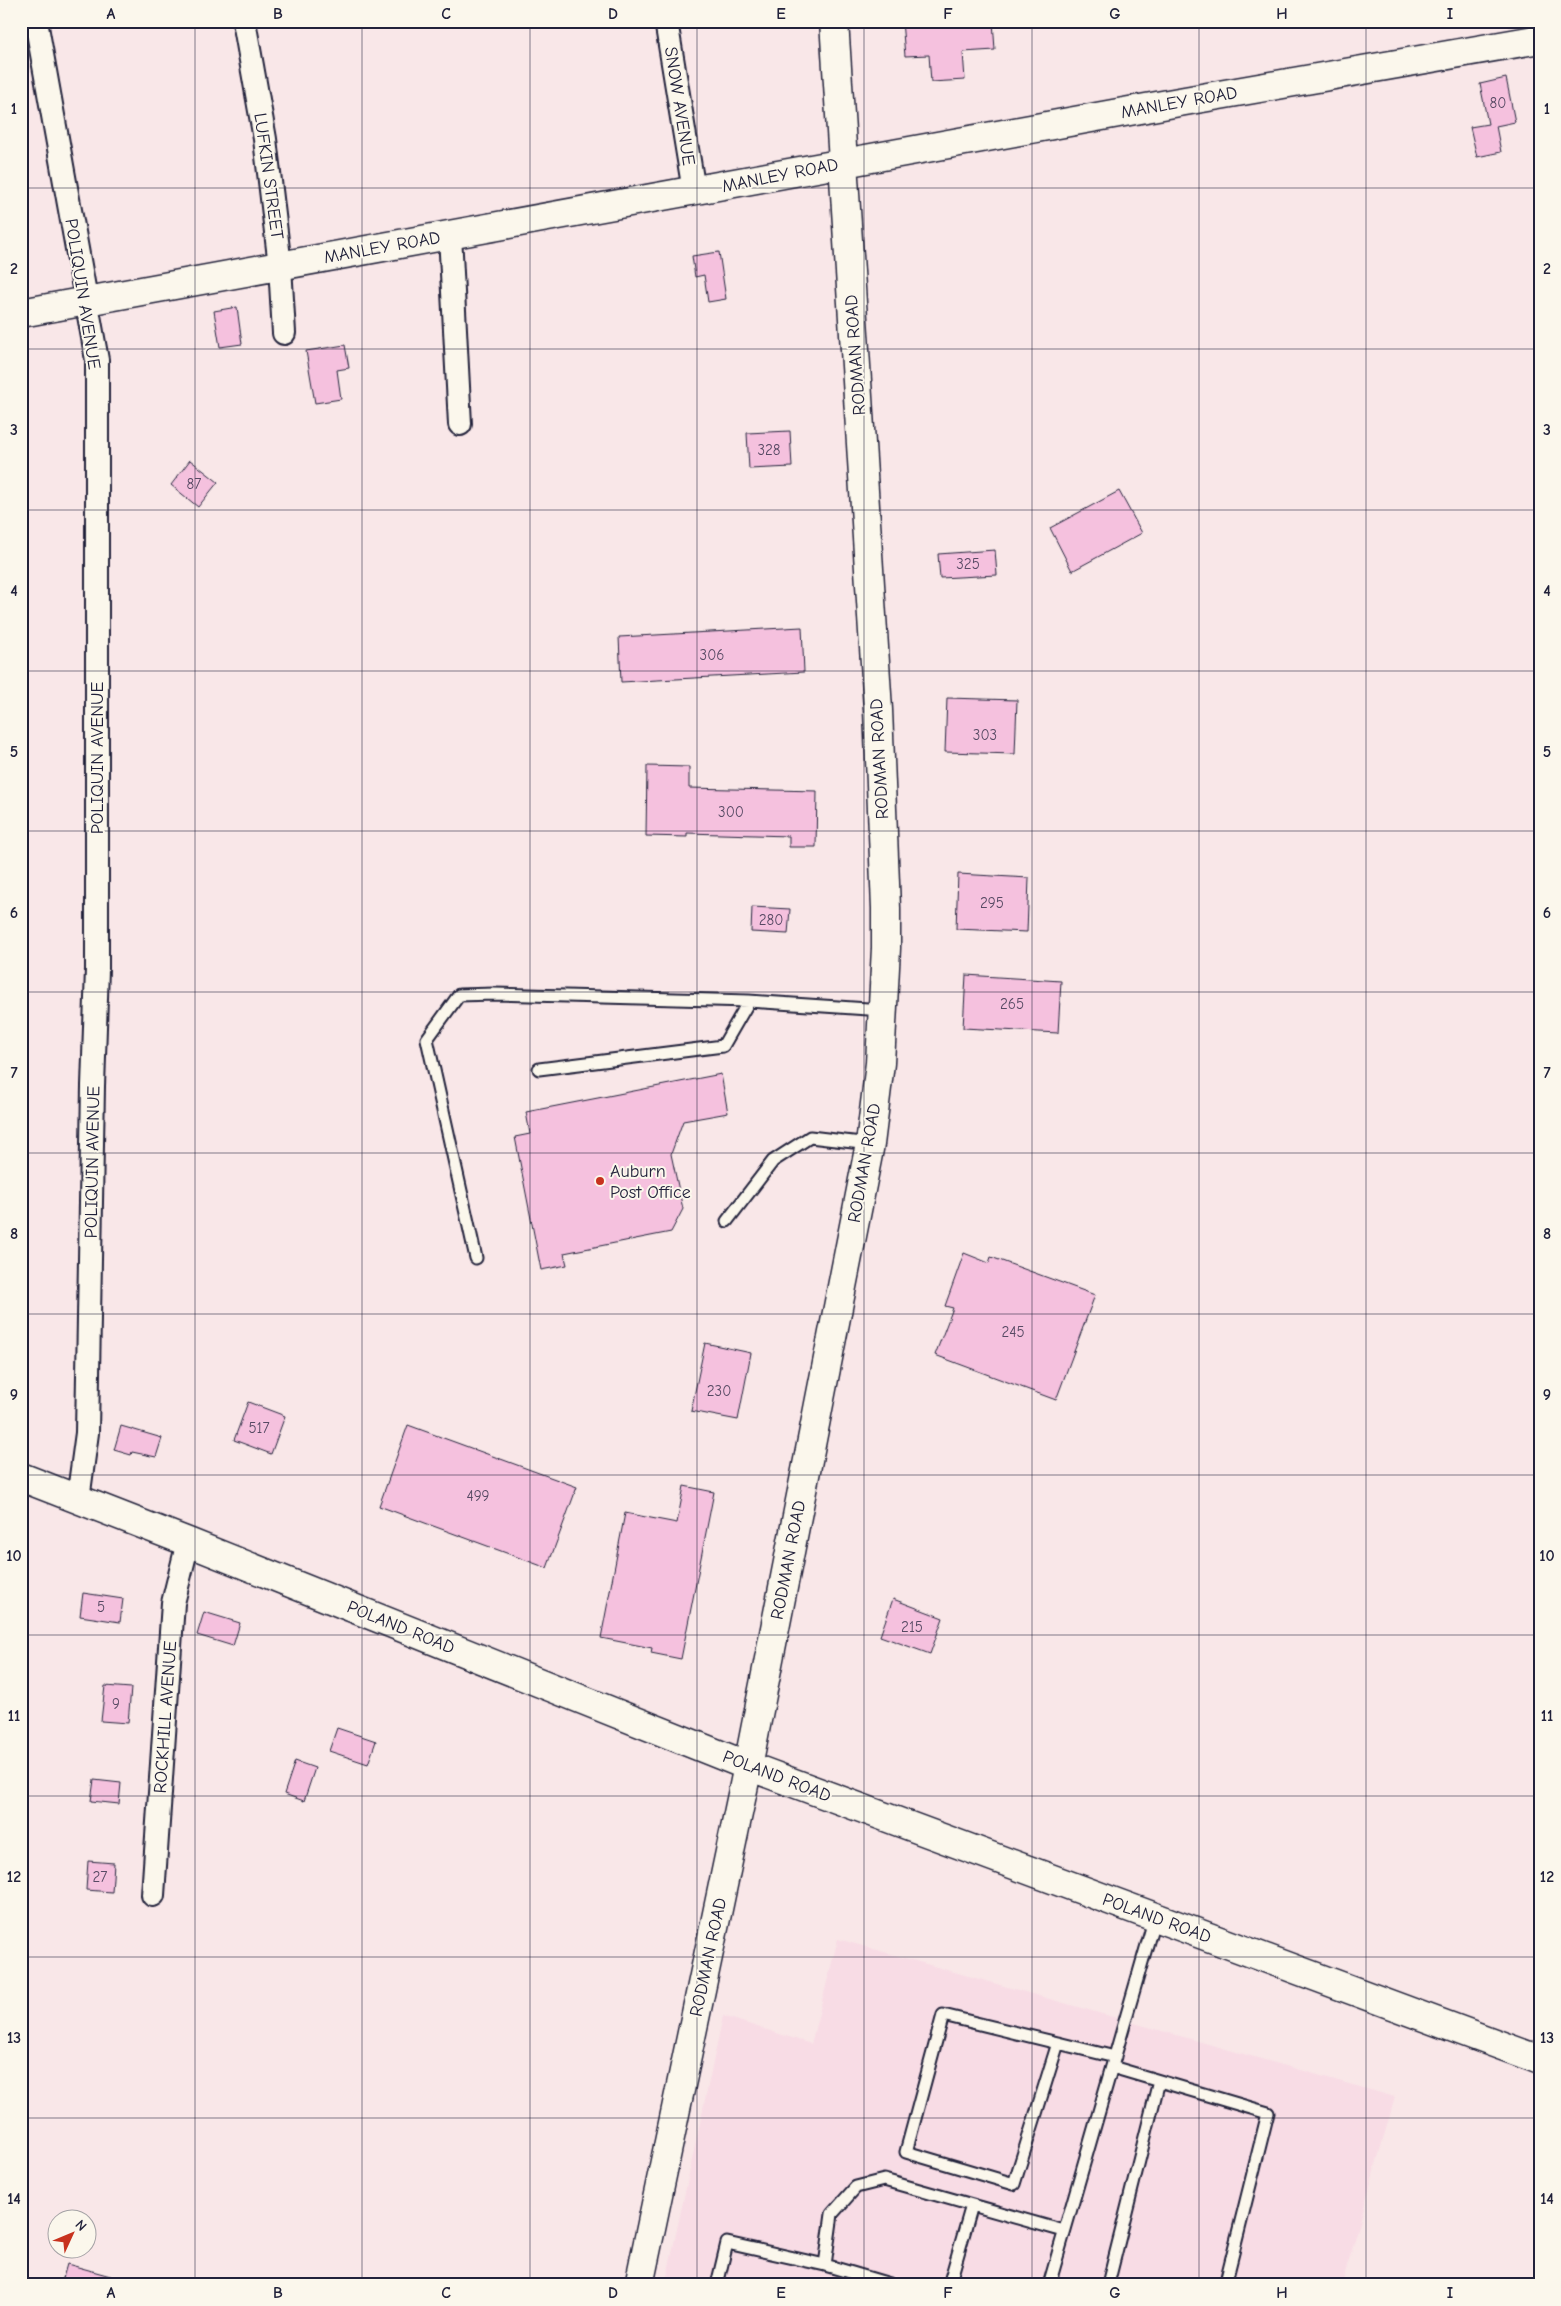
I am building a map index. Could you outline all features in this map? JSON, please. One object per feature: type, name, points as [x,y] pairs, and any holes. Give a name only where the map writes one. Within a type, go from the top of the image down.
[{"type":"street","name":"POLIQUIN AVENUE","points":[[36,21],[97,360],[97,969],[87,1433],[78,1498]]},
{"type":"street","name":"LUFKIN STREET","points":[[244,21],[265,139],[280,266],[284,333]]},
{"type":"street","name":"SNOW AVENUE","points":[[666,21],[694,191]]},
{"type":"street","name":"RODMAN ROAD","points":[[639,2285],[748,1766],[870,1144],[880,1063],[886,908],[878,720],[834,21]]},
{"type":"street","name":"MANLEY ROAD","points":[[21,313],[843,163],[1540,39]]},
{"type":"street","points":[[450,235],[460,424]]},
{"type":"street","name":"POLAND ROAD","points":[[21,1477],[78,1498],[748,1766],[1540,2060]]},
{"type":"street","name":"ROCKHILL AVENUE","points":[[153,1895],[173,1604],[188,1542]]},
{"type":"lane","points":[[476,1258],[427,1039],[459,996],[494,994],[749,1001],[883,1010]]},
{"type":"lane","points":[[539,1069],[723,1046],[749,1001]]},
{"type":"lane","points":[[727,1220],[773,1161],[810,1137],[870,1144]]},
{"type":"lane","points":[[1049,2285],[1155,1917]]},
{"type":"lane","points":[[1058,2043],[1014,2184],[906,2152],[944,2015],[1058,2043],[1113,2062],[1159,2081],[1268,2112],[1226,2285]]},
{"type":"lane","points":[[1112,2285],[1108,2284],[1159,2081]]},
{"type":"lane","points":[[825,2265],[832,2214],[856,2187],[884,2180],[1064,2231]]},
{"type":"lane","points":[[949,2285],[972,2205]]},
{"type":"lane","points":[[717,2285],[727,2243],[825,2265],[893,2285]]},
{"type":"shaded area","points":[[838,1939],[1395,2097],[1342,2285],[665,2285],[723,2016],[811,2044]]},
{"type":"building","points":[[902,21],[993,21],[995,50],[963,52],[965,80],[931,82],[929,55],[905,56]]},
{"type":"building","points":[[1506,78],[1515,122],[1496,126],[1501,152],[1477,157],[1470,127],[1488,124],[1480,84]]},
{"type":"building","points":[[719,252],[726,299],[708,302],[704,275],[695,277],[692,256]]},
{"type":"building","points":[[237,307],[242,344],[220,347],[214,311]]},
{"type":"building","points":[[345,345],[349,368],[337,370],[341,399],[315,403],[306,351]]},
{"type":"building","points":[[790,431],[792,467],[749,469],[747,433]]},
{"type":"building","points":[[190,460],[218,482],[198,507],[171,485]]},
{"type":"building","points":[[1119,491],[1142,533],[1072,571],[1050,528]]},
{"type":"building","points":[[995,550],[997,575],[940,578],[938,554]]},
{"type":"building","points":[[802,627],[804,672],[621,682],[619,637]]},
{"type":"building","points":[[947,698],[1017,700],[1015,754],[945,752]]},
{"type":"building","points":[[647,766],[689,767],[689,788],[817,791],[816,847],[789,847],[789,836],[687,833],[687,837],[646,836]]},
{"type":"building","points":[[958,874],[1029,878],[1027,932],[956,929]]},
{"type":"building","points":[[752,907],[790,909],[788,934],[751,932]]},
{"type":"building","points":[[966,975],[1061,981],[1058,1033],[963,1028]]},
{"type":"building","name":"Auburn Post Office","points":[[721,1074],[728,1113],[683,1121],[671,1154],[683,1209],[671,1232],[564,1253],[567,1265],[541,1270],[515,1137],[530,1134],[526,1112]]},
{"type":"building","points":[[964,1253],[989,1263],[991,1257],[1095,1295],[1056,1400],[935,1355],[953,1308],[945,1306]]},
{"type":"building","points":[[705,1343],[751,1353],[738,1420],[691,1411]]},
{"type":"building","points":[[248,1402],[285,1416],[271,1454],[234,1440]]},
{"type":"building","points":[[408,1425],[577,1487],[547,1568],[379,1506]]},
{"type":"building","points":[[121,1426],[162,1438],[156,1457],[132,1452],[131,1455],[114,1450]]},
{"type":"building","points":[[684,1486],[714,1492],[681,1659],[651,1653],[652,1648],[601,1638],[625,1513],[677,1523]]},
{"type":"building","points":[[83,1593],[123,1599],[120,1622],[80,1616]]},
{"type":"building","points":[[893,1599],[943,1618],[930,1654],[880,1636]]},
{"type":"building","points":[[204,1612],[240,1623],[233,1646],[197,1635]]},
{"type":"building","points":[[105,1686],[131,1688],[128,1723],[101,1721]]},
{"type":"building","points":[[337,1728],[376,1741],[368,1764],[329,1751]]},
{"type":"building","points":[[295,1761],[315,1768],[304,1801],[284,1794]]},
{"type":"building","points":[[94,1780],[121,1783],[119,1804],[91,1801]]},
{"type":"building","points":[[88,1861],[114,1863],[112,1892],[86,1890]]},
{"type":"building","points":[[67,2264],[125,2280],[124,2285],[61,2285]]},
{"type":"place","name":"Auburn Post Office","points":[[600,1181]]}]
